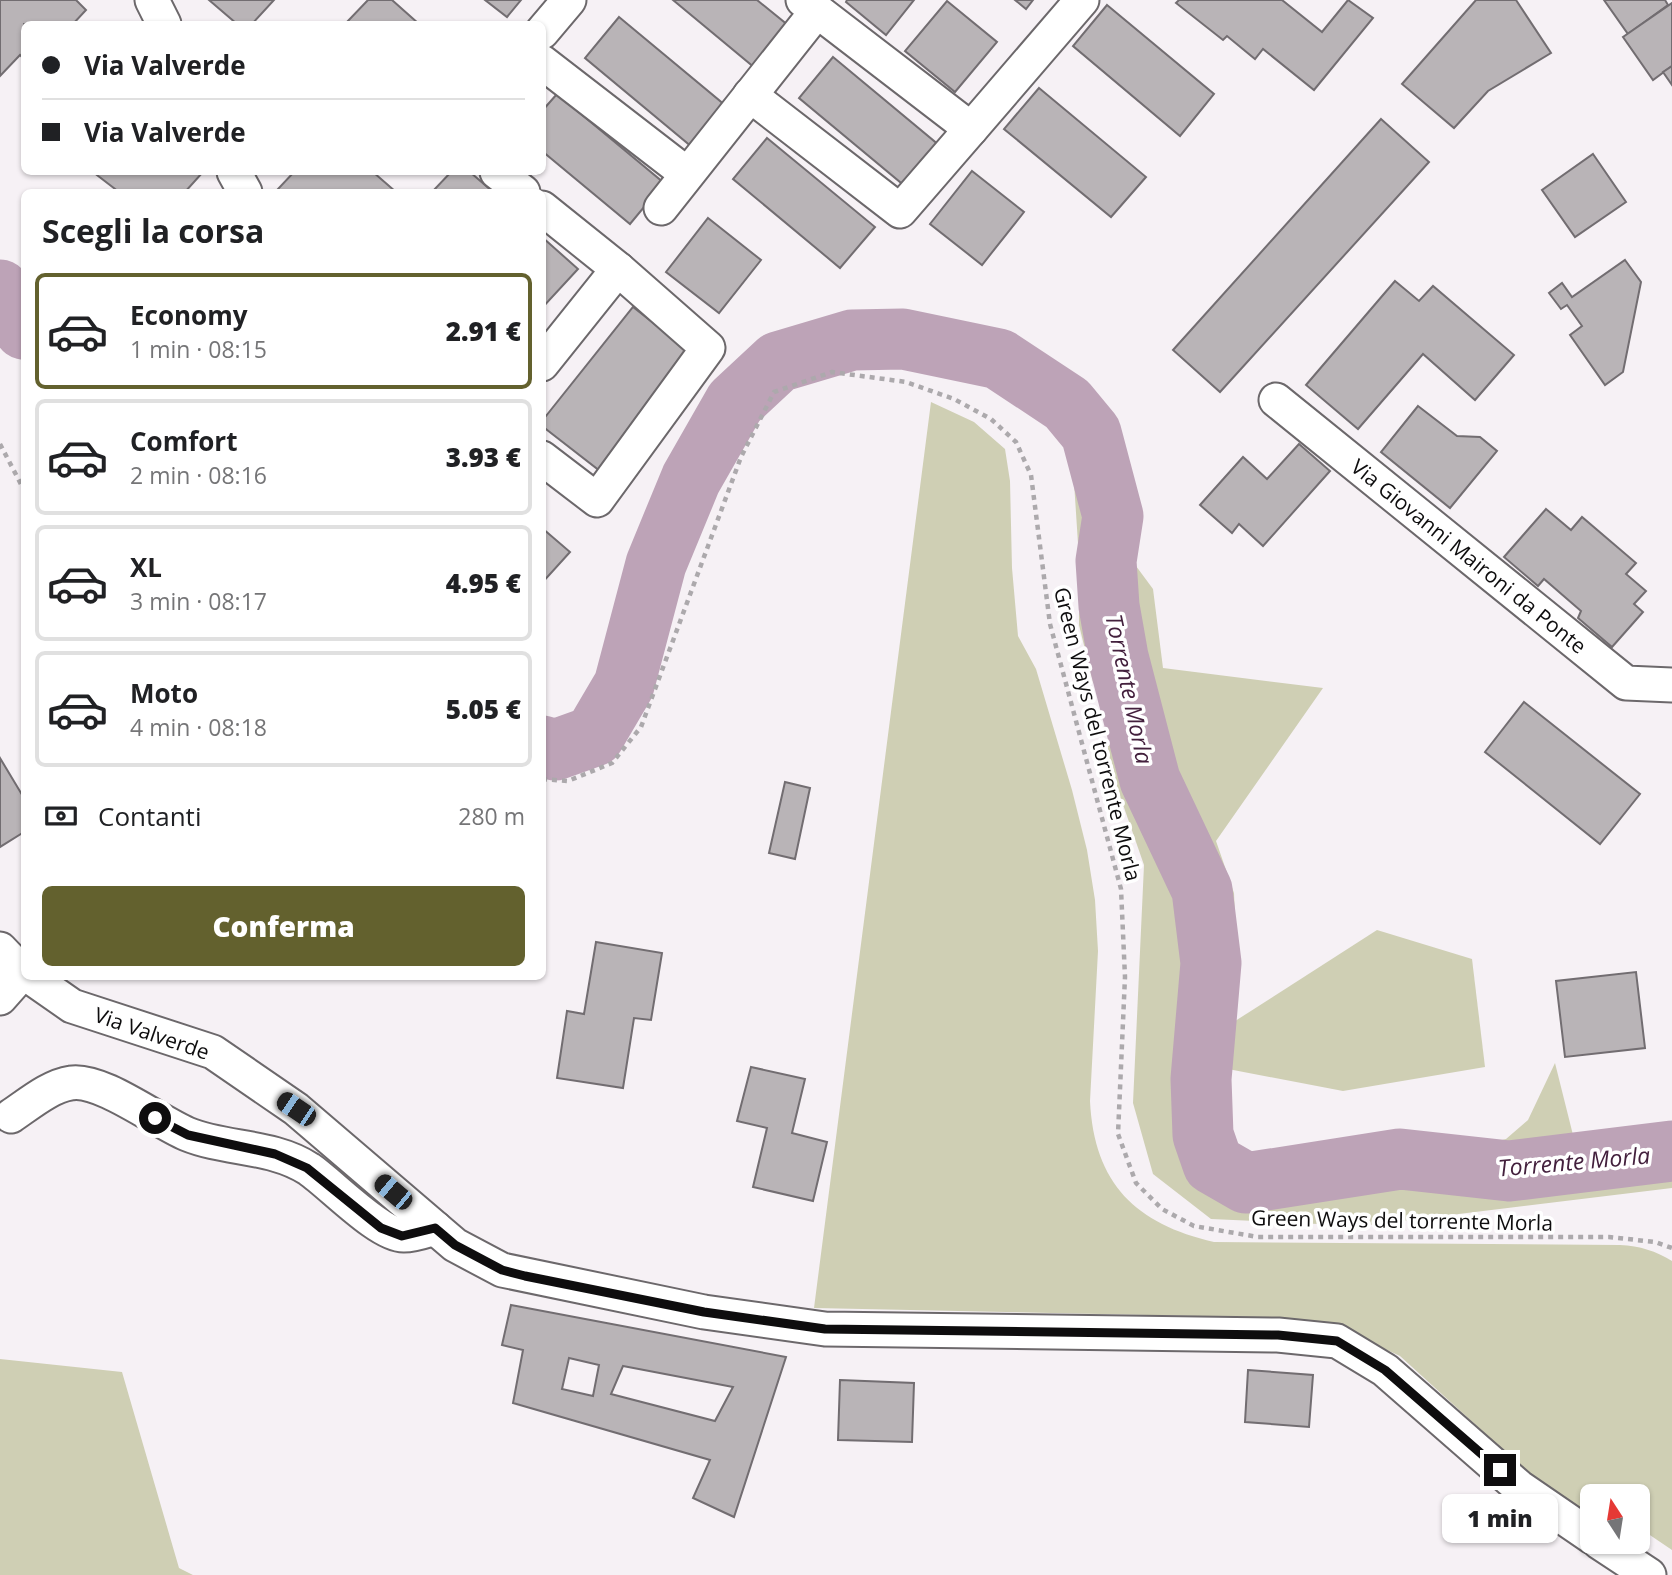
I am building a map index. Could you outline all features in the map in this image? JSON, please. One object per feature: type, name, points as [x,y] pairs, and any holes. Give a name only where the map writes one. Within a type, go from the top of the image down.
[{"type":"street","points":[[152,0],[162,21]]},
{"type":"street","points":[[546,27],[569,0]]},
{"type":"street","points":[[750,95],[900,211],[1082,0]]},
{"type":"street","points":[[661,208],[750,95],[810,6],[971,129]]},
{"type":"street","points":[[546,65],[687,174]]},
{"type":"street","points":[[501,175],[519,189]]},
{"type":"street","points":[[546,211],[618,269],[708,348],[597,500],[546,461]]},
{"type":"street","points":[[546,359],[618,269]]},
{"type":"street","name":"Via Giovanni Maironi da Ponte","points":[[1276,400],[1626,682],[1672,685]]},
{"type":"street","name":"Via Valverde","points":[[0,998],[19,968]]},
{"type":"street","name":"Via Valverde","points":[[36,980],[72,1006],[213,1052],[296,1109],[455,1245],[502,1270],[704,1312],[825,1329],[1278,1335],[1337,1341],[1385,1370],[1519,1487],[1580,1529]]},
{"type":"street","points":[[11,1116],[41,1096],[71,1083],[89,1084],[117,1096],[188,1135],[275,1154],[307,1168],[381,1228],[402,1236],[435,1228]]},
{"type":"street","points":[[1617,1554],[1649,1575]]},
{"type":"path","name":"Green Ways del torrente Morla","points":[[546,779],[568,781],[612,763],[642,727],[741,457],[774,392],[832,372],[906,382],[954,398],[991,419],[1016,442],[1031,475],[1050,624],[1121,890],[1125,977],[1118,1134],[1136,1183],[1162,1209],[1194,1226],[1258,1237],[1609,1237],[1655,1242],[1672,1248]]},
{"type":"path","points":[[0,444],[21,484]]},
{"type":"green space","points":[[931,402],[974,422],[1005,449],[1010,481],[1012,568],[1018,636],[1036,669],[1072,790],[1087,850],[1095,900],[1098,951],[1090,1101],[1093,1130],[1100,1156],[1110,1177],[1124,1196],[1162,1224],[1214,1242],[1620,1245],[1648,1250],[1672,1261],[1672,1550],[1650,1535],[1650,1484],[1580,1484],[1580,1511],[1568,1509],[1400,1356],[1337,1327],[1244,1317],[814,1308]]},
{"type":"green space","points":[[1074,482],[1153,589],[1163,668],[1323,688],[1216,841],[1234,893],[1237,964],[1188,1063],[1191,1129],[1201,1169],[1215,1182],[1231,1189],[1268,1188],[1290,1183],[1319,1163],[1378,1152],[1445,1155],[1506,1139],[1528,1120],[1555,1063],[1574,1139],[1672,1130],[1672,1188],[1361,1226],[1211,1219],[1153,1174],[1133,1103],[1144,865],[1104,750],[1114,723],[1093,682],[1079,625],[1079,559]]},
{"type":"green space","points":[[1377,930],[1472,959],[1485,1067],[1343,1091],[1228,1069],[1229,1025]]},
{"type":"green space","points":[[0,1359],[122,1372],[179,1568],[193,1575],[0,1575]]},
{"type":"building","points":[[0,0],[76,0],[86,10],[76,21],[21,21],[21,56],[0,76]]},
{"type":"building","points":[[209,0],[274,0],[255,21],[234,21]]},
{"type":"building","points":[[368,0],[392,0],[416,21],[348,21]]},
{"type":"building","points":[[485,0],[521,0],[507,17]]},
{"type":"building","points":[[673,0],[757,0],[789,26],[755,68]]},
{"type":"building","points":[[914,0],[886,35],[846,2]]},
{"type":"building","points":[[1015,0],[1033,0],[1026,9]]},
{"type":"building","points":[[1179,0],[1282,0],[1322,32],[1348,0],[1373,18],[1314,90],[1263,49],[1255,59],[1227,36],[1223,40],[1176,3]]},
{"type":"building","points":[[1476,0],[1516,0],[1551,53],[1488,91],[1454,128],[1402,84]]},
{"type":"building","points":[[1604,0],[1665,0],[1668,5],[1628,34]]},
{"type":"building","points":[[947,1],[997,42],[955,92],[905,51]]},
{"type":"building","points":[[1672,3],[1672,66],[1653,80],[1623,37]]},
{"type":"building","points":[[1107,5],[1214,94],[1180,136],[1073,46]]},
{"type":"building","points":[[619,17],[726,106],[692,147],[585,58]]},
{"type":"building","points":[[833,57],[940,146],[906,187],[799,98]]},
{"type":"building","points":[[1672,66],[1672,85],[1663,72]]},
{"type":"building","points":[[1039,88],[1146,177],[1111,217],[1004,129]]},
{"type":"building","points":[[557,94],[664,183],[630,224],[546,154],[546,106]]},
{"type":"building","points":[[1381,119],[1429,162],[1220,392],[1173,350]]},
{"type":"building","points":[[767,138],[875,227],[840,268],[733,179]]},
{"type":"building","points":[[1593,154],[1626,202],[1575,237],[1542,190]]},
{"type":"building","points":[[972,171],[1024,212],[982,265],[930,224]]},
{"type":"building","points":[[97,175],[200,175],[188,189],[115,189]]},
{"type":"building","points":[[291,175],[376,175],[393,189],[278,189]]},
{"type":"building","points":[[448,175],[473,175],[490,189],[435,189]]},
{"type":"building","points":[[708,218],[761,260],[719,313],[666,272]]},
{"type":"building","points":[[546,241],[578,269],[546,304]]},
{"type":"building","points":[[1625,260],[1641,282],[1623,372],[1605,385],[1570,335],[1582,326],[1567,305],[1561,309],[1549,293],[1562,283],[1572,297]]},
{"type":"building","points":[[1395,281],[1419,301],[1433,286],[1514,355],[1475,400],[1423,354],[1358,429],[1306,385]]},
{"type":"building","points":[[633,307],[693,354],[600,471],[546,429],[546,416]]},
{"type":"building","points":[[1418,406],[1457,436],[1480,437],[1497,451],[1450,508],[1381,452]]},
{"type":"building","points":[[1299,444],[1330,471],[1263,546],[1239,524],[1232,533],[1200,505],[1243,457],[1267,479]]},
{"type":"building","points":[[1546,509],[1571,530],[1582,517],[1636,563],[1626,574],[1646,591],[1634,604],[1643,612],[1612,647],[1578,618],[1581,611],[1544,579],[1538,586],[1504,557]]},
{"type":"building","points":[[546,531],[570,552],[546,579]]},
{"type":"building","points":[[1524,702],[1640,794],[1600,844],[1485,752]]},
{"type":"building","points":[[0,758],[21,793],[21,834],[0,847]]},
{"type":"building","points":[[785,782],[810,788],[795,859],[769,853]]},
{"type":"building","points":[[596,942],[662,953],[651,1020],[634,1018],[623,1088],[557,1078],[567,1011],[584,1014]]},
{"type":"building","points":[[1636,972],[1645,1048],[1565,1057],[1556,981]]},
{"type":"building","points":[[751,1067],[805,1079],[792,1133],[827,1142],[813,1201],[753,1187],[767,1128],[737,1121]]},
{"type":"building","points":[[511,1305],[786,1357],[734,1517],[693,1498],[710,1460],[513,1403],[523,1350],[502,1345]],"holes":[[[569,1358],[599,1365],[593,1396],[562,1389]],[[623,1366],[733,1387],[715,1421],[611,1394]]]},
{"type":"building","points":[[1248,1370],[1313,1375],[1309,1427],[1245,1422]]},
{"type":"building","points":[[840,1380],[914,1383],[912,1442],[838,1440]]},
{"type":"waterway","name":"Torrente Morla","points":[[0,290],[21,324]]},
{"type":"waterway","name":"Torrente Morla","points":[[546,747],[555,750],[594,736],[624,685],[656,564],[691,479],[735,402],[778,362],[852,340],[903,339],[999,359],[1067,404],[1091,433],[1113,516],[1106,561],[1109,606],[1118,657],[1150,780],[1202,890],[1211,963],[1201,1079],[1203,1135],[1213,1164],[1246,1183],[1400,1159],[1509,1171],[1672,1151]]},
{"type":"route","points":[[155,1118],[188,1135],[275,1154],[307,1168],[381,1228],[402,1236],[435,1228],[455,1245],[502,1270],[704,1312],[825,1329],[1278,1335],[1337,1341],[1385,1370],[1500,1470]]}]
